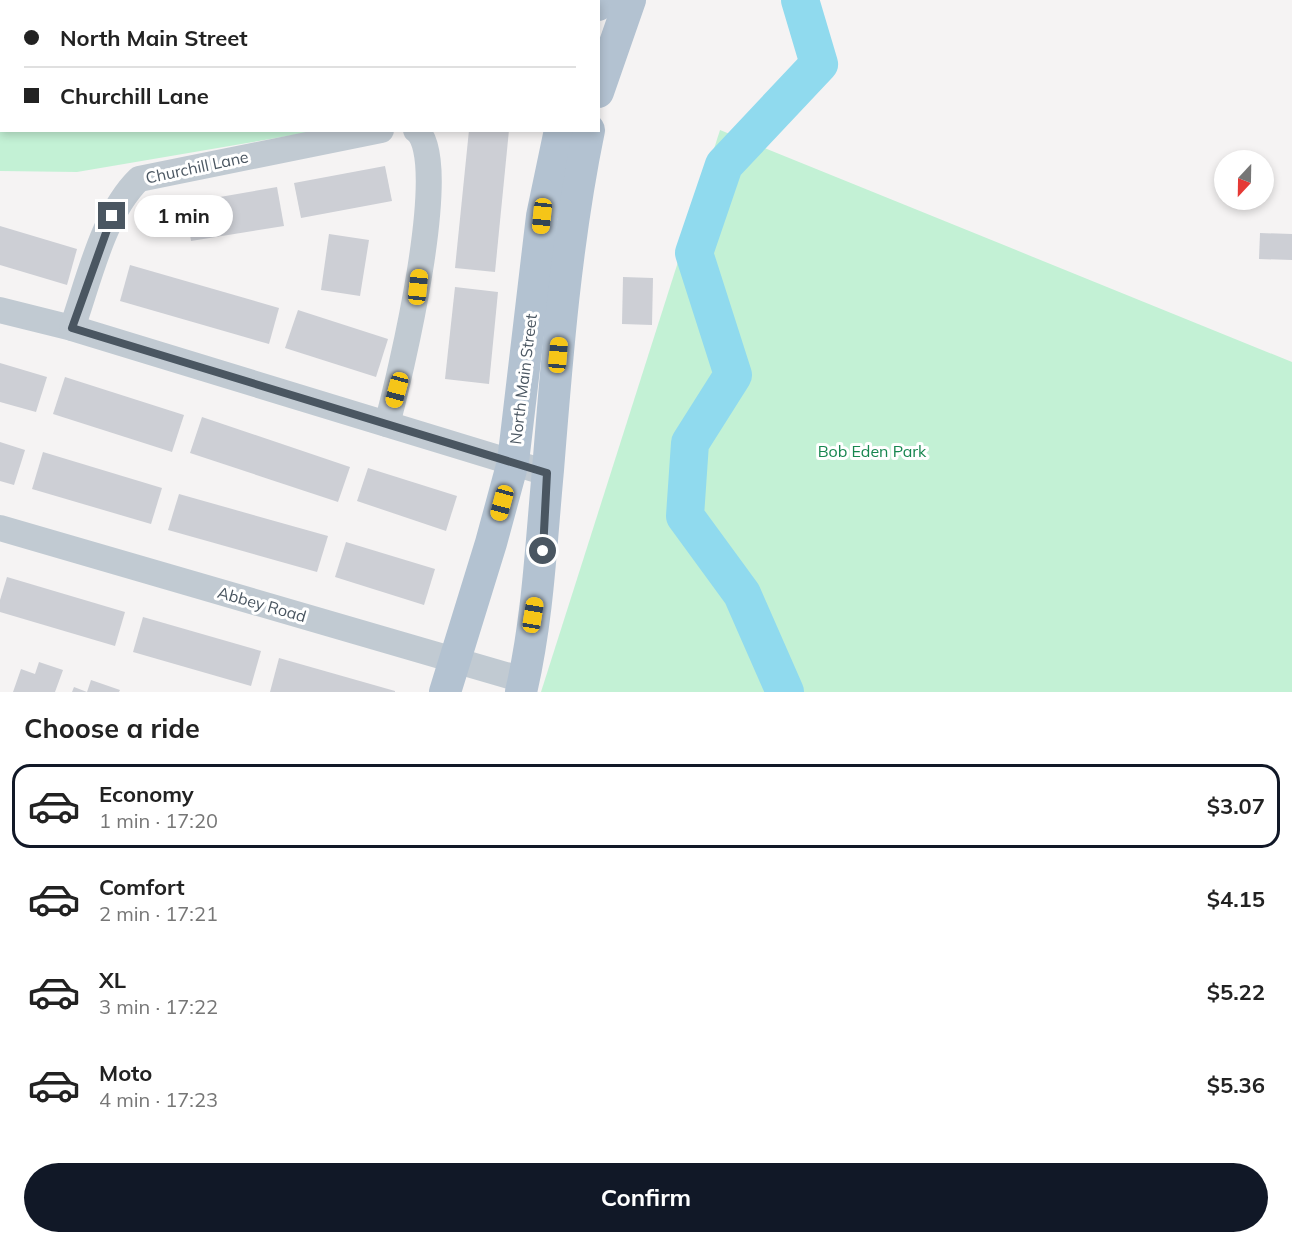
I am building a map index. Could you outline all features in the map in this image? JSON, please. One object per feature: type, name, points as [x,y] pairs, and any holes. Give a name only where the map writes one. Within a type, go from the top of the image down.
[{"type":"main road","points":[[600,86],[630,0]]},
{"type":"main road","name":"North Main Street","points":[[445,692],[513,462],[542,216],[560,132]]},
{"type":"main road","name":"North Main Street","points":[[522,686],[543,551],[547,473],[570,237],[589,132]]},
{"type":"street","name":"Churchill Lane","points":[[72,328],[112,216],[125,193],[139,178],[371,132]]},
{"type":"street","points":[[387,424],[401,374],[418,287],[429,194],[428,158],[418,132]]},
{"type":"street","points":[[0,310],[72,328],[547,473]]},
{"type":"street","name":"Abbey Road","points":[[0,528],[455,660],[522,686]]},
{"type":"green space","name":"Bob Eden Park","points":[[720,130],[1292,362],[1292,692],[541,692]]},
{"type":"green space","points":[[0,132],[311,132],[77,172],[0,171]]},
{"type":"building","points":[[469,132],[509,132],[495,272],[455,268]]},
{"type":"building","points":[[385,166],[392,201],[301,218],[294,183]]},
{"type":"building","points":[[277,187],[284,226],[191,241],[185,203]]},
{"type":"building","points":[[0,226],[77,249],[67,285],[0,265]]},
{"type":"building","points":[[1260,233],[1292,234],[1292,260],[1259,259]]},
{"type":"building","points":[[329,234],[369,240],[360,296],[321,290]]},
{"type":"building","points":[[130,265],[279,308],[269,344],[120,301]]},
{"type":"building","points":[[623,277],[653,278],[652,325],[622,324]]},
{"type":"building","points":[[455,287],[498,292],[489,384],[445,379]]},
{"type":"building","points":[[298,310],[388,339],[376,377],[285,348]]},
{"type":"building","points":[[0,363],[47,377],[36,412],[0,402]]},
{"type":"building","points":[[65,377],[184,415],[172,452],[53,414]]},
{"type":"building","points":[[202,417],[350,467],[338,502],[190,453]]},
{"type":"building","points":[[0,442],[25,450],[14,485],[0,481]]},
{"type":"building","points":[[43,452],[162,488],[151,524],[32,489]]},
{"type":"building","points":[[368,468],[457,496],[446,531],[357,501]]},
{"type":"building","points":[[179,494],[328,536],[317,572],[168,530]]},
{"type":"building","points":[[346,542],[435,569],[424,605],[335,577]]},
{"type":"building","points":[[7,577],[125,612],[115,646],[0,612],[0,600]]},
{"type":"building","points":[[143,617],[261,651],[251,686],[133,652]]},
{"type":"building","points":[[279,658],[395,691],[395,692],[270,692]]},
{"type":"building","points":[[39,662],[63,670],[55,692],[13,692],[21,669],[35,674]]},
{"type":"building","points":[[91,680],[120,690],[119,692],[87,692]]},
{"type":"building","points":[[74,687],[87,692],[72,692]]},
{"type":"waterway","points":[[785,692],[742,594],[685,516],[690,443],[733,375],[694,253],[724,165],[819,64],[800,0]]},
{"type":"route","points":[[112,216],[72,328],[547,473],[543,551]]}]
